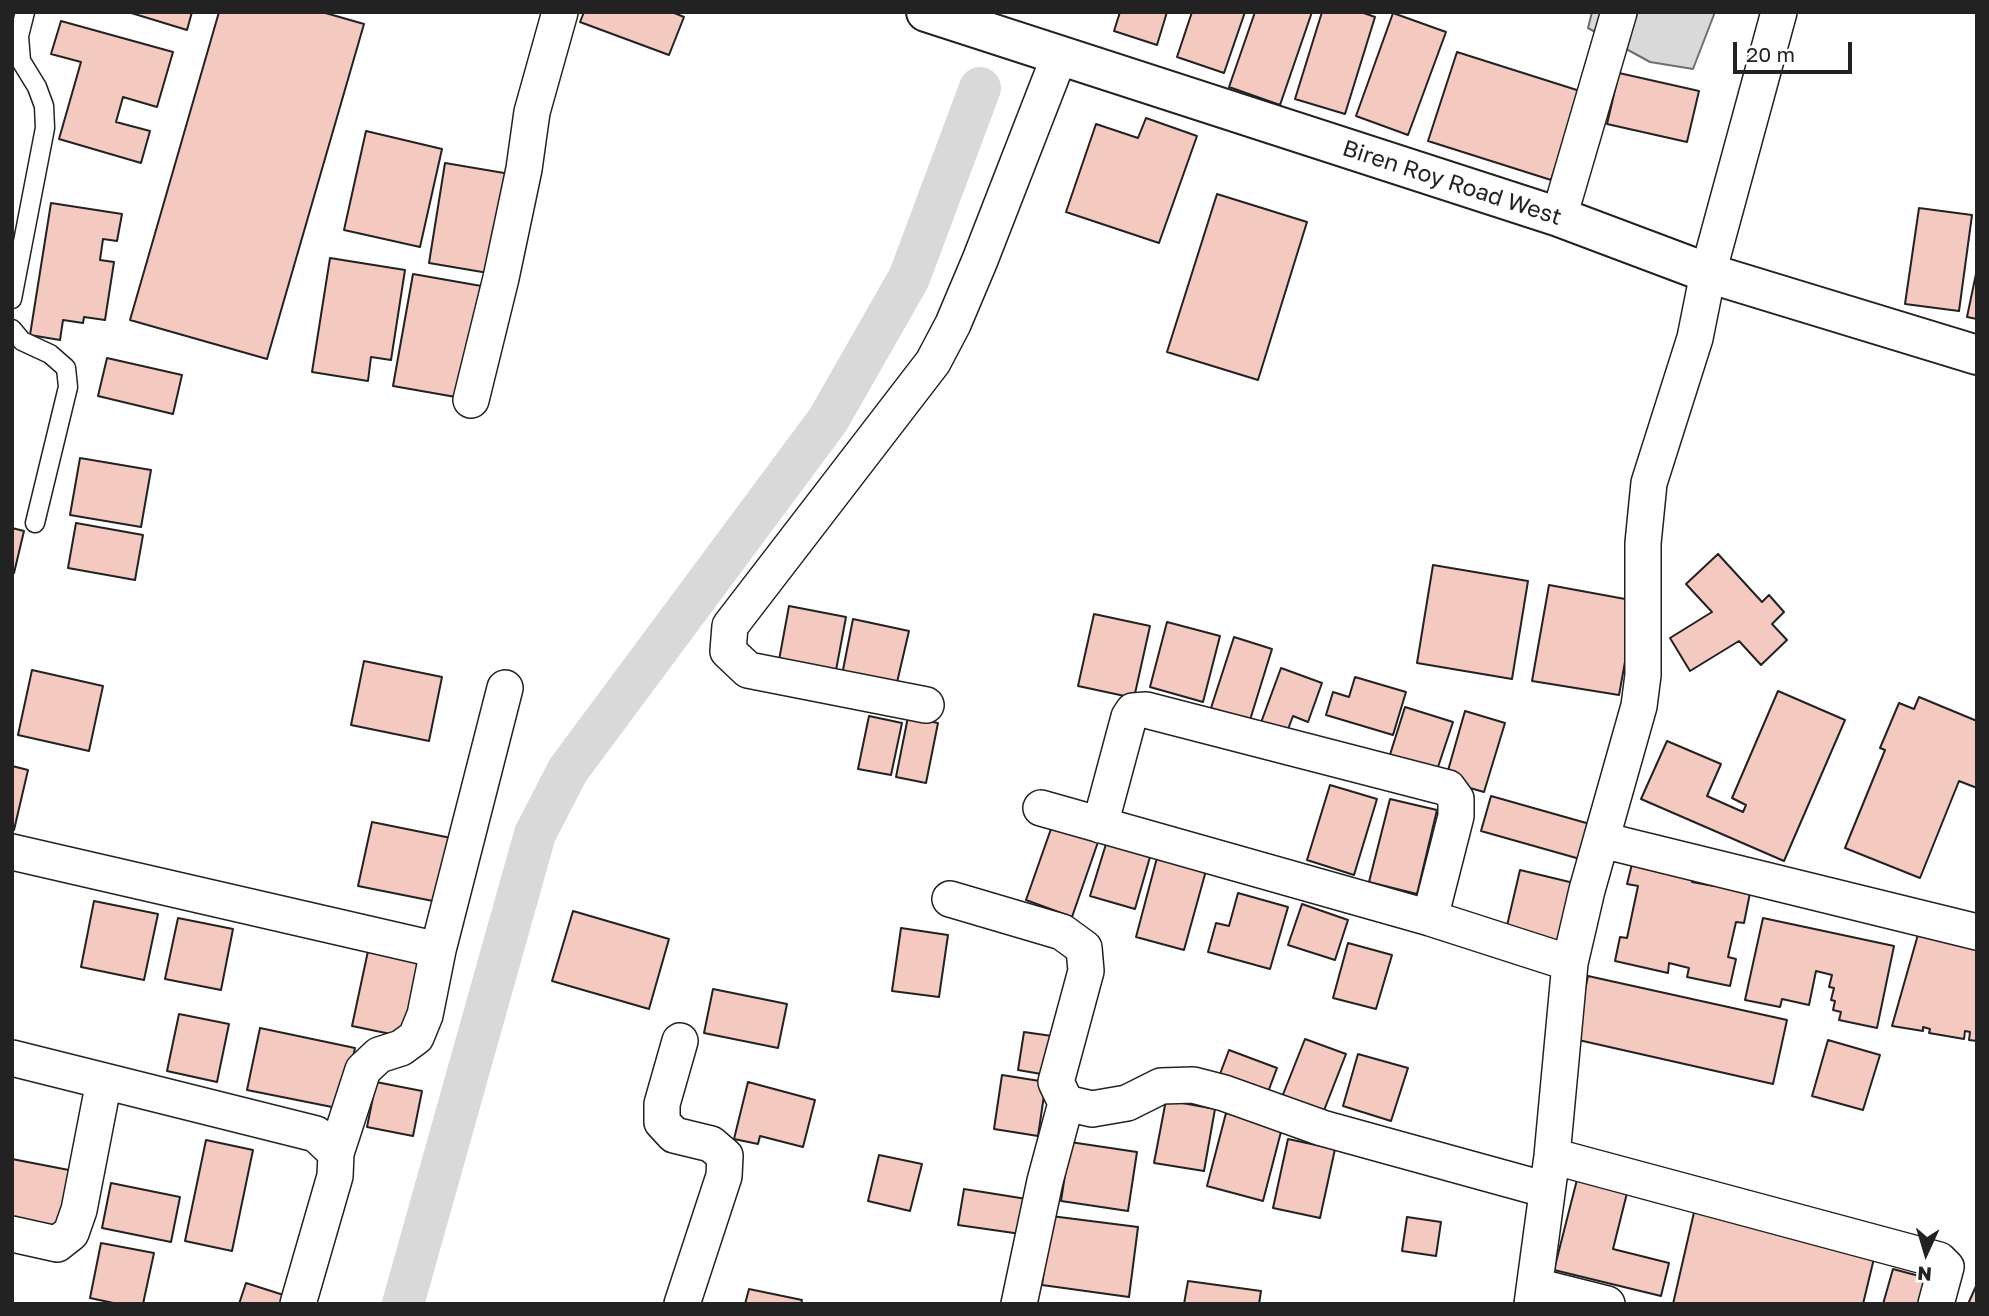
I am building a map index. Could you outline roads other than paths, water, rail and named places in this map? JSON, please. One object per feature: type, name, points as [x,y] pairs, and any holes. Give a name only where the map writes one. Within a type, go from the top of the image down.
[{"type":"main road","name":"Biren Roy Road West","points":[[926,12],[1559,218],[1709,273],[1977,355]]},
{"type":"street","points":[[471,400],[501,278],[524,169],[532,112],[560,12]]},
{"type":"street","points":[[1559,218],[1619,12]]},
{"type":"street","points":[[1607,1304],[1533,1295],[1550,1173],[1570,963],[1587,890],[1639,706],[1643,675],[1643,543],[1649,483],[1695,338],[1709,273],[1779,12]]},
{"type":"street","points":[[926,705],[748,670],[728,651],[730,626],[933,362],[953,324],[980,260],[1059,57]]},
{"type":"street","points":[[298,1304],[335,1176],[336,1153],[363,1070],[379,1055],[401,1048],[416,1037],[425,1014],[438,950],[505,688]]},
{"type":"street","points":[[1100,825],[1129,717],[1133,711],[1146,710],[1448,788],[1456,799],[1456,816],[1430,918]]},
{"type":"street","points":[[1041,808],[1430,918],[1570,963]]},
{"type":"street","points":[[1602,840],[1977,932]]},
{"type":"street","points":[[12,852],[438,950]]},
{"type":"street","points":[[950,899],[1062,932],[1084,948],[1086,971],[1056,1082],[1066,1103],[1045,1181],[1019,1304]]},
{"type":"street","points":[[680,1041],[662,1104],[662,1122],[674,1135],[710,1143],[725,1156],[724,1176],[682,1304]]},
{"type":"street","points":[[12,1058],[316,1134],[336,1153]]},
{"type":"street","points":[[12,1234],[57,1244],[71,1233],[79,1210],[104,1081]]},
{"type":"street","points":[[1066,1103],[1092,1109],[1127,1103],[1161,1086],[1193,1085],[1224,1093],[1335,1132],[1550,1173],[1939,1260],[1946,1267],[1936,1304]]},
{"type":"lane","points":[[12,299],[45,128],[44,106],[37,87],[21,61],[19,36],[25,12]]},
{"type":"lane","points":[[12,329],[22,341],[50,354],[66,368],[68,387],[35,523]]},
{"type":"waterway","points":[[403,1304],[535,834],[568,770],[828,420],[909,278],[980,88]]}]
